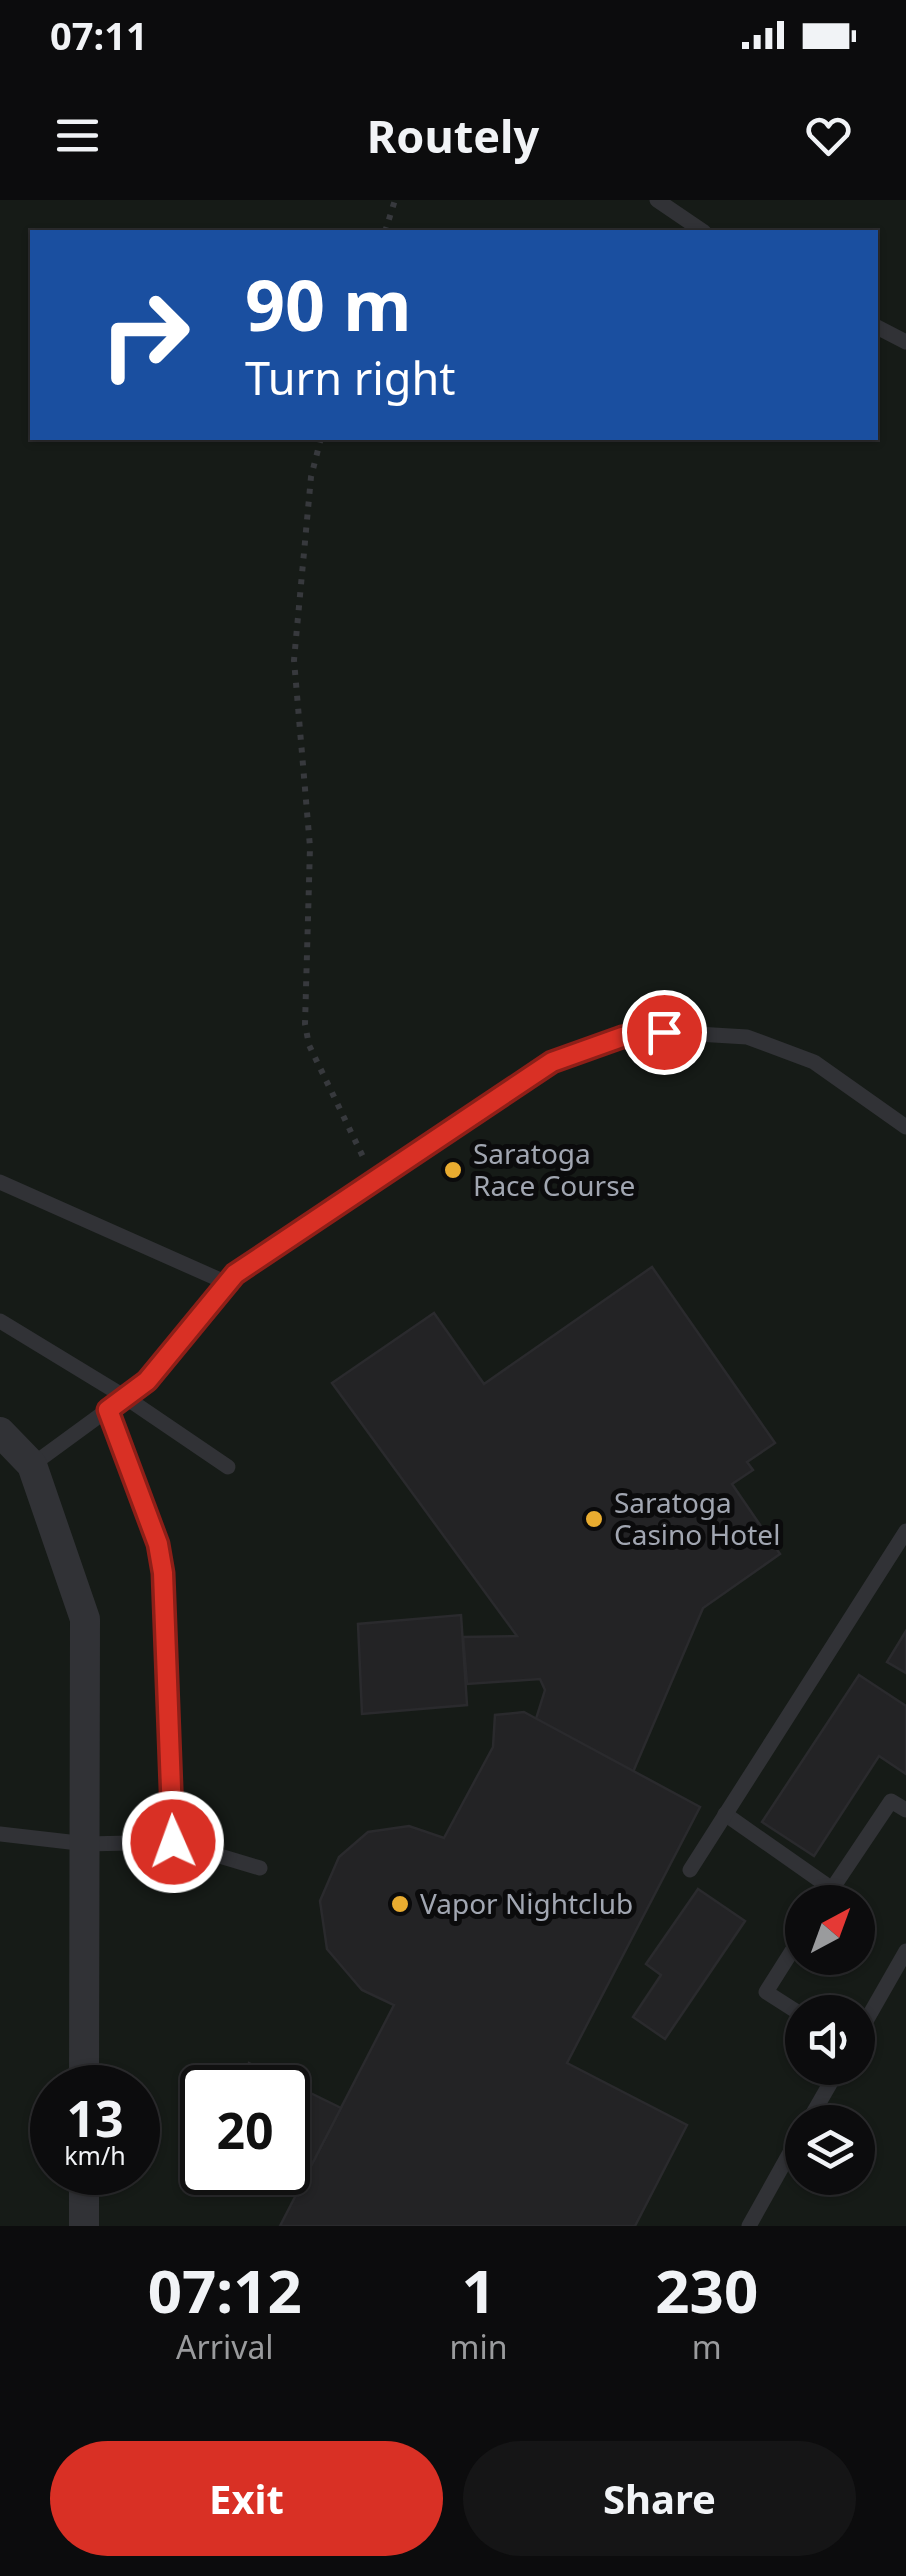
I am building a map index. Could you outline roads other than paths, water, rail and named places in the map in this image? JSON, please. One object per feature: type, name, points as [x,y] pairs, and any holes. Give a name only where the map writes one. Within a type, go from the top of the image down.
[{"type":"street","points":[[0,1432],[32,1465],[86,1618],[84,2065]]},
{"type":"street","points":[[84,2195],[84,2226]]},
{"type":"lane","points":[[656,200],[701,230]]},
{"type":"lane","points":[[878,328],[906,342]]},
{"type":"lane","points":[[32,1465],[147,1381],[227,1283],[552,1062],[622,1037],[664,1032],[747,1037],[781,1046],[814,1062],[906,1126]]},
{"type":"lane","points":[[0,1182],[227,1283]]},
{"type":"lane","points":[[0,1321],[126,1397],[228,1466]]},
{"type":"lane","points":[[108,1410],[158,1544],[163,1573],[173,1842]]},
{"type":"lane","points":[[690,1870],[906,1531]]},
{"type":"lane","points":[[835,1885],[891,1800],[906,1810]]},
{"type":"lane","points":[[725,1814],[814,1885]]},
{"type":"lane","points":[[0,1834],[87,1844],[173,1842],[260,1868]]},
{"type":"lane","points":[[875,2005],[906,1951]]},
{"type":"lane","points":[[785,1962],[766,1992],[785,2004]]},
{"type":"lane","points":[[749,2226],[785,2162]]},
{"type":"place","name":"Saratoga Race Course","points":[[453,1170]]},
{"type":"place","name":"Saratoga Casino Hotel","points":[[594,1519]]},
{"type":"place","name":"Vapor Nightclub","points":[[400,1904]]}]
